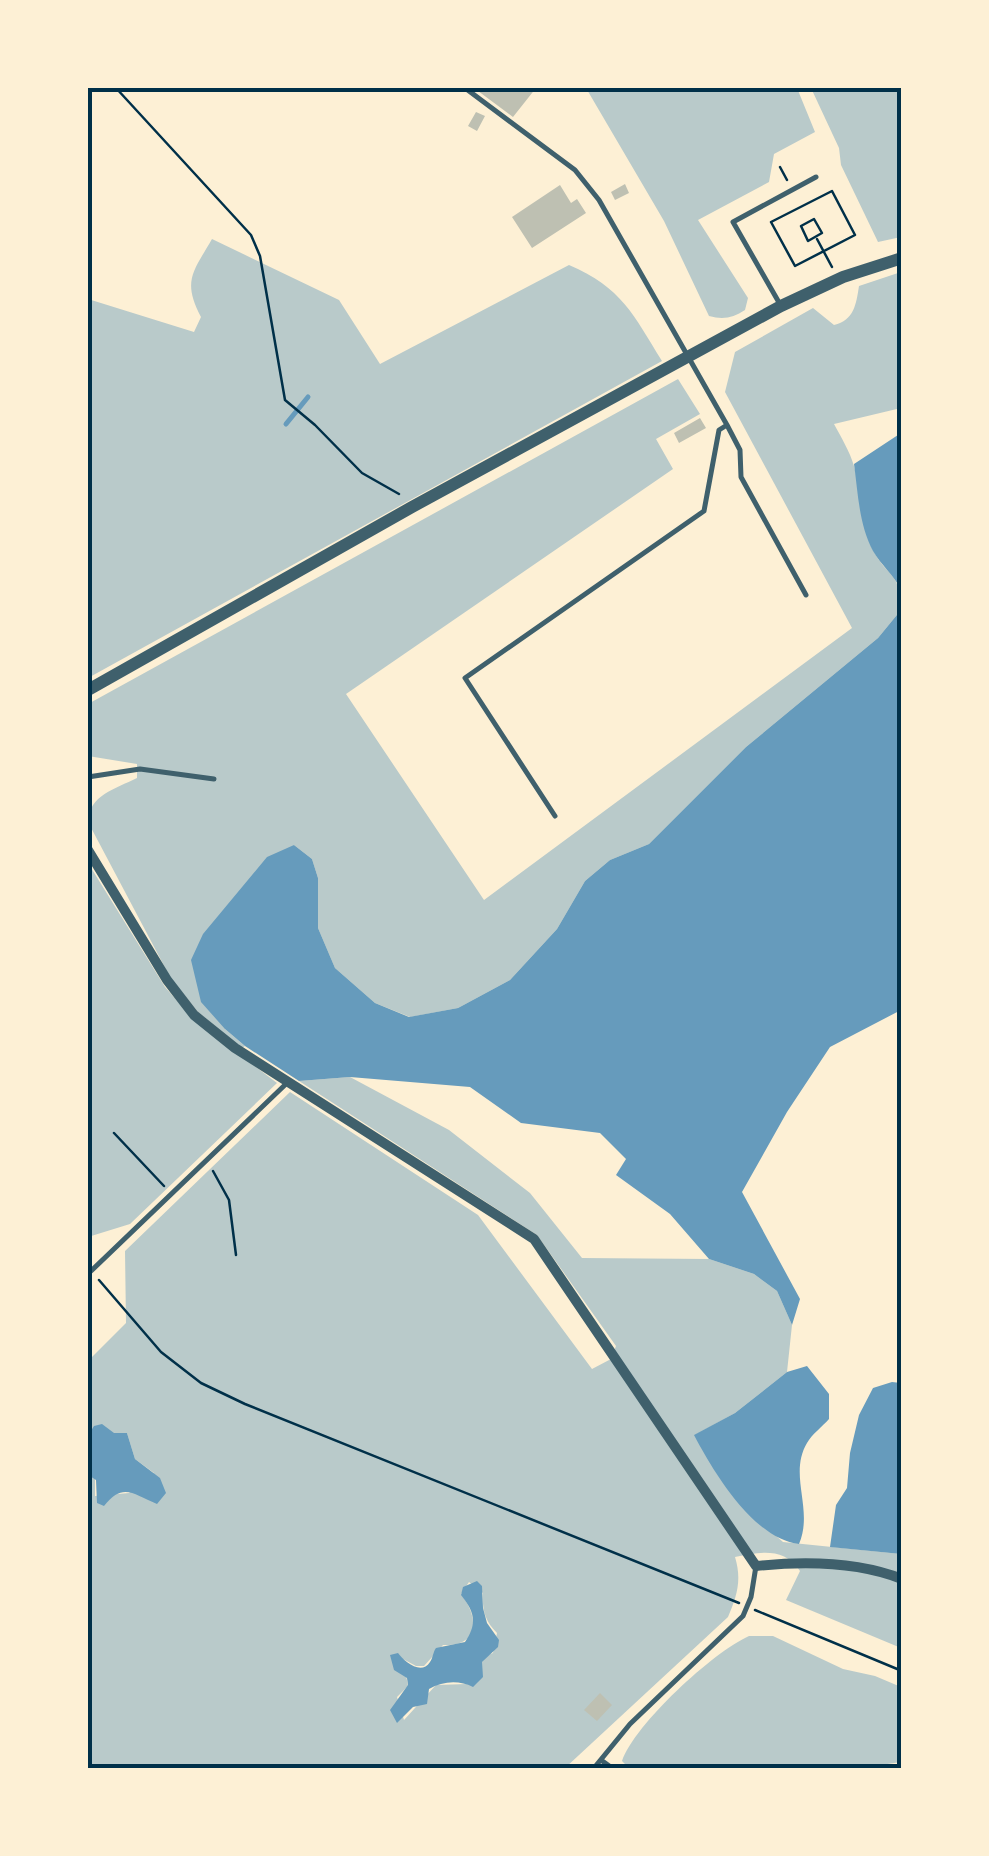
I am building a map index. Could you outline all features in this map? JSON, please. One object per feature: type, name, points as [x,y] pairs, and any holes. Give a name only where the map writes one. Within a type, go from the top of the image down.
[{"type":"street","points":[[88,690],[395,516],[781,306],[843,277],[902,258]]},
{"type":"street","points":[[88,850],[167,980],[194,1015],[235,1048],[534,1239],[756,1566],[815,1563],[880,1570],[902,1578]]},
{"type":"lane","points":[[465,88],[575,170],[599,200],[727,424],[740,450],[741,477],[806,595]]},
{"type":"lane","points":[[781,306],[733,222],[816,177]]},
{"type":"lane","points":[[555,816],[465,678],[704,512],[718,430],[727,424]]},
{"type":"lane","points":[[88,777],[140,769],[214,779]]},
{"type":"lane","points":[[91,1271],[288,1082]]},
{"type":"lane","points":[[594,1768],[630,1724],[748,1607],[756,1566]]},
{"type":"lane","points":[[600,1760],[612,1768]]},
{"type":"path","points":[[116,88],[251,235],[260,256],[285,400],[316,424],[362,473],[400,495]]},
{"type":"path","points":[[780,167],[793,190]]},
{"type":"path","points":[[832,191],[855,235],[824,252],[795,266],[771,222],[832,191]]},
{"type":"path","points":[[814,219],[822,233],[815,237],[808,240],[801,226],[814,219]]},
{"type":"path","points":[[815,237],[833,268]]},
{"type":"path","points":[[114,1133],[172,1194]]},
{"type":"path","points":[[207,1160],[229,1200],[236,1255]]},
{"type":"path","points":[[91,1271],[162,1352],[201,1383],[734,1601]]},
{"type":"path","points":[[748,1607],[902,1671]]},
{"type":"shaded area","points":[[586,88],[797,88],[815,132],[774,154],[769,182],[698,220],[748,298],[745,310],[728,318],[709,316],[664,221]]},
{"type":"shaded area","points":[[811,88],[901,88],[901,237],[878,242],[841,165],[839,148]]},
{"type":"shaded area","points":[[212,239],[339,300],[380,364],[569,265],[614,293],[634,316],[662,361],[88,678],[88,299],[194,332],[201,317],[192,294],[192,277]]},
{"type":"shaded area","points":[[901,272],[901,408],[834,424],[854,466],[868,540],[899,588],[901,610],[878,638],[746,747],[649,844],[610,860],[585,881],[557,929],[510,980],[458,1008],[410,1017],[375,1003],[335,968],[318,928],[318,878],[312,859],[294,845],[225,1029],[245,1046],[242,1048],[198,1012],[170,977],[88,822],[98,799],[137,778],[137,764],[88,756],[88,704],[678,379],[700,414],[656,439],[673,469],[346,694],[484,900],[852,628],[725,392],[735,352],[813,308],[834,325],[841,323],[853,311],[859,286]]},
{"type":"shaded area","points":[[88,863],[165,987],[192,1018],[277,1083],[130,1224],[88,1237]]},
{"type":"shaded area","points":[[350,1077],[449,1130],[530,1193],[582,1258],[709,1259],[754,1274],[777,1291],[792,1325],[787,1372],[735,1413],[695,1435],[738,1502],[783,1542],[901,1554],[901,1648],[786,1600],[800,1571],[779,1555],[753,1554],[735,1557],[738,1588],[728,1617],[565,1768],[88,1768],[88,1475],[95,1479],[95,1496],[129,1493],[154,1473],[135,1459],[127,1433],[114,1434],[102,1425],[88,1452],[88,1361],[126,1323],[125,1251],[290,1092],[478,1215],[592,1369],[611,1359],[616,1346],[537,1235],[299,1081]],"holes":[[[469,1582],[483,1593],[485,1615],[497,1633],[493,1653],[486,1656],[467,1684],[436,1685],[404,1720],[397,1697],[408,1686],[403,1659],[424,1666],[443,1645],[464,1641],[470,1636],[473,1621],[461,1594]]]},
{"type":"shaded area","points":[[749,1636],[773,1636],[843,1669],[901,1687],[901,1762],[860,1768],[629,1768],[622,1761],[658,1709],[716,1657]]},
{"type":"water","points":[[901,433],[901,590],[868,541],[854,464]]},
{"type":"water","points":[[901,610],[901,1010],[830,1047],[787,1112],[742,1192],[800,1299],[792,1325],[777,1291],[754,1274],[709,1259],[670,1214],[616,1175],[626,1159],[600,1133],[521,1123],[470,1087],[350,1077],[299,1081],[245,1046],[201,1002],[191,960],[203,934],[267,857],[294,845],[312,859],[318,878],[318,928],[335,968],[375,1003],[409,1017],[458,1008],[510,980],[557,929],[585,881],[610,860],[649,844],[746,747],[878,638]]},
{"type":"water","points":[[807,1366],[829,1394],[829,1419],[809,1440],[802,1455],[804,1518],[799,1544],[766,1530],[751,1517],[724,1485],[694,1435],[735,1413],[787,1372]]},
{"type":"water","points":[[901,1383],[901,1554],[830,1547],[836,1505],[847,1488],[859,1415],[873,1388]]},
{"type":"water","points":[[102,1424],[114,1433],[127,1433],[135,1459],[160,1478],[166,1493],[157,1504],[129,1492],[117,1494],[104,1506],[97,1503],[96,1480],[88,1475],[87,1449],[94,1426]]},
{"type":"water","points":[[477,1581],[482,1586],[487,1623],[499,1640],[498,1647],[482,1662],[483,1677],[473,1687],[451,1682],[429,1689],[427,1704],[413,1707],[397,1723],[390,1710],[408,1685],[407,1678],[394,1670],[390,1655],[398,1653],[408,1663],[422,1668],[430,1662],[436,1648],[465,1642],[473,1617],[461,1595],[463,1587]]},
{"type":"building","points":[[474,88],[536,88],[513,117]]},
{"type":"building","points":[[476,112],[485,116],[477,131],[468,126]]},
{"type":"building","points":[[625,184],[629,193],[615,200],[611,192]]},
{"type":"building","points":[[560,185],[571,203],[577,199],[586,213],[532,248],[512,217]]},
{"type":"building","points":[[700,418],[706,428],[679,443],[674,433]]},
{"type":"building","points":[[600,1693],[612,1705],[597,1721],[584,1710]]},
{"type":"waterway","points":[[286,424],[308,397]]}]
